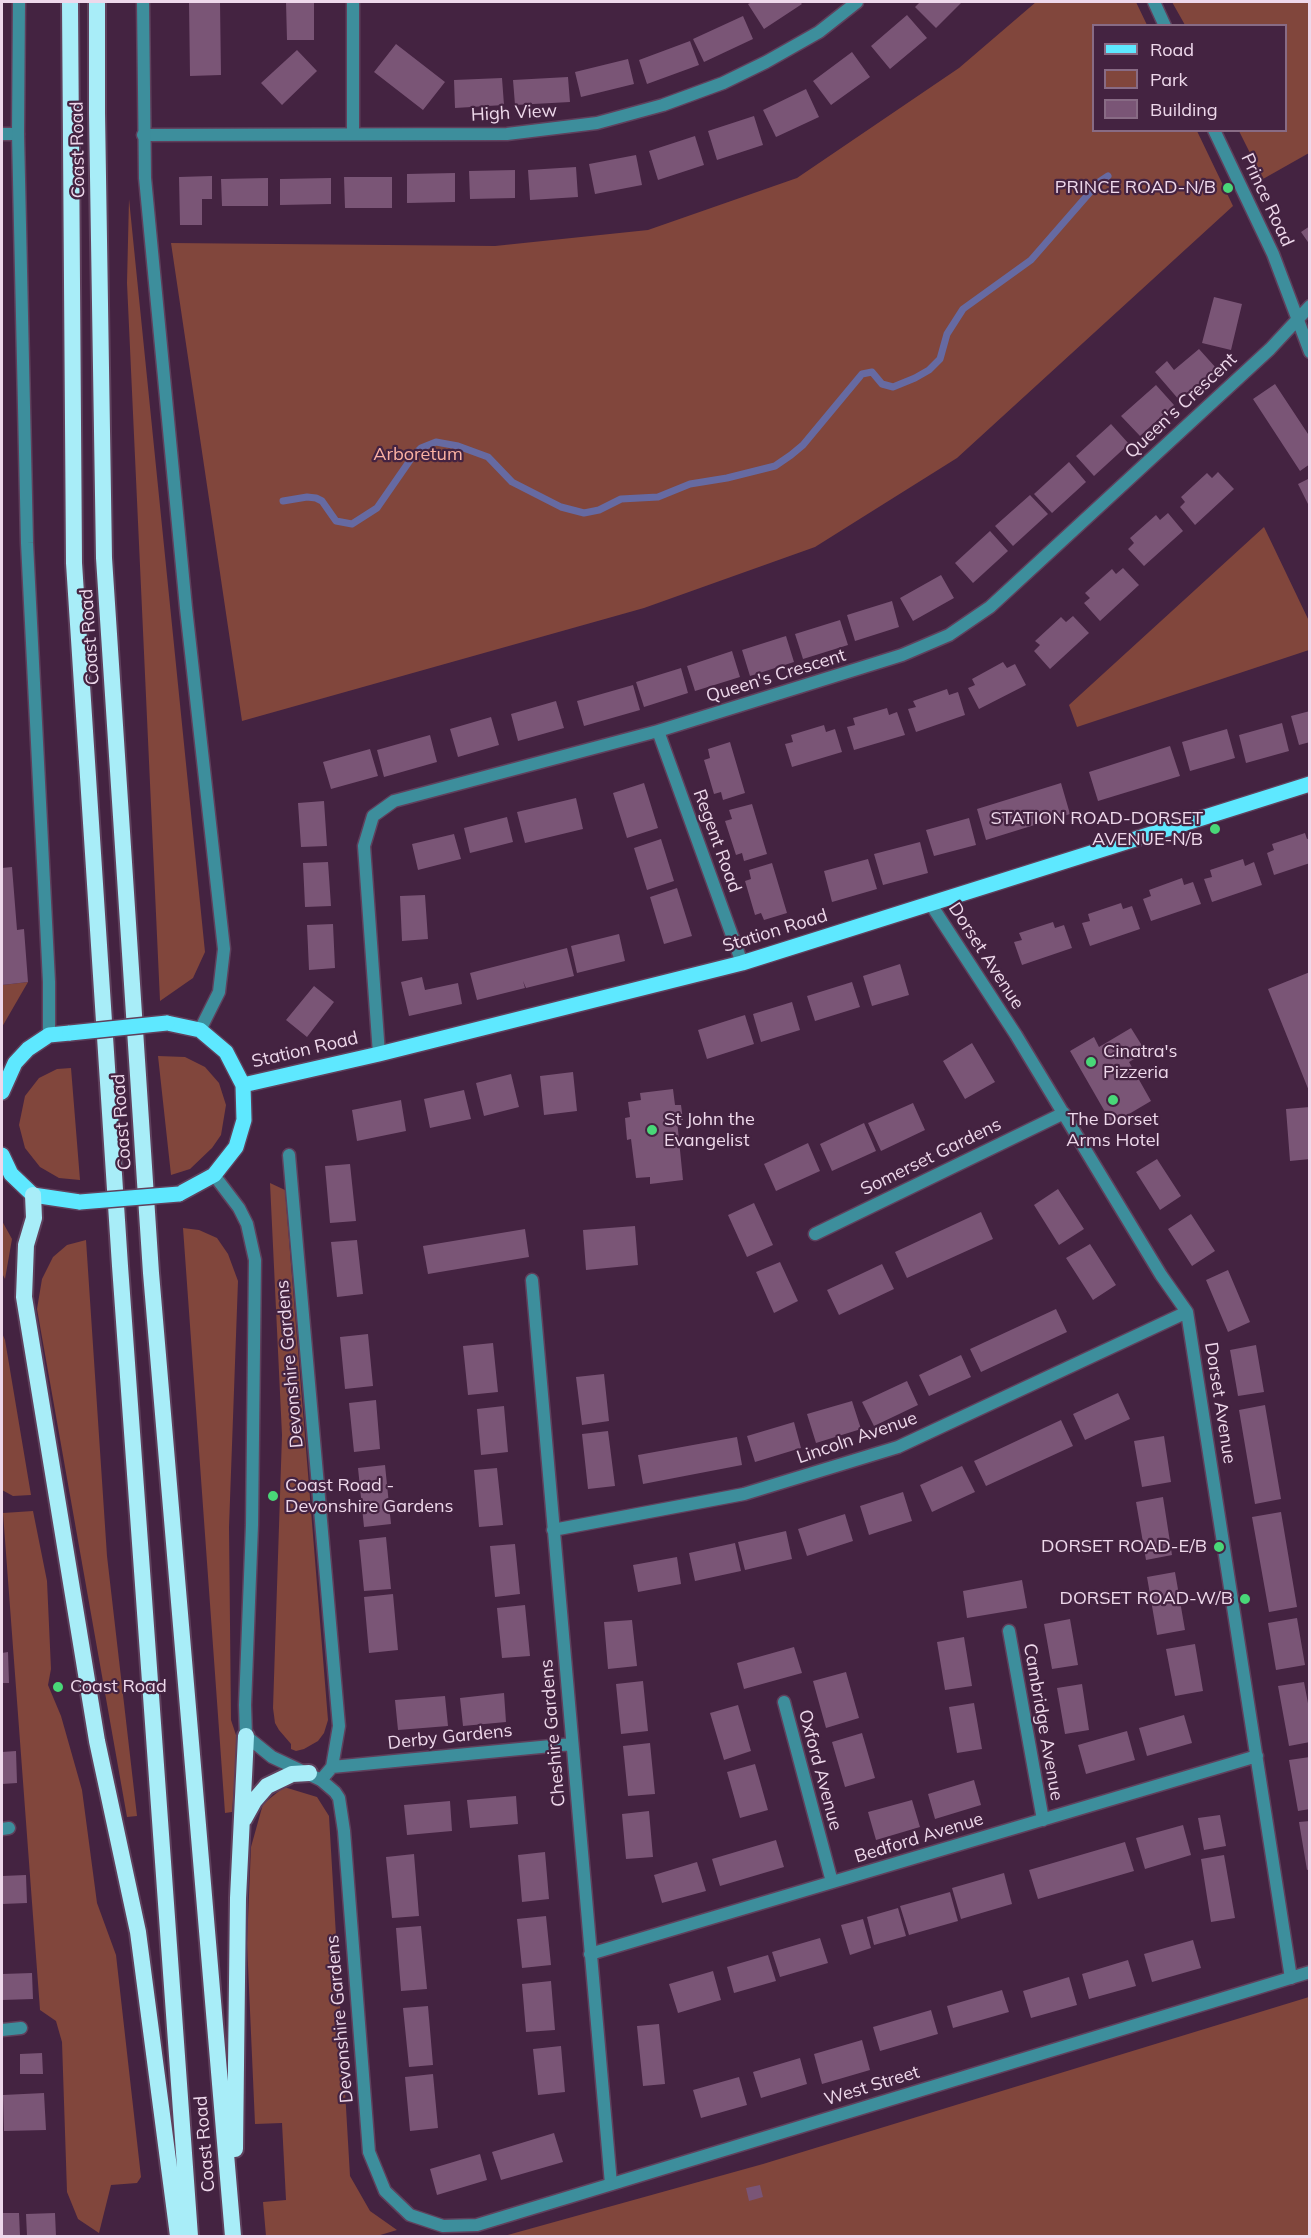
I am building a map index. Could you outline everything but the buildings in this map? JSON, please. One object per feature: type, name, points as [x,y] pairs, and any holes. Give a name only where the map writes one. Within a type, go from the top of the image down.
[{"type":"highway","name":"Coast Road","points":[[70,2],[74,563],[120,1266],[190,2236]]},
{"type":"highway","name":"Coast Road","points":[[97,2],[104,558],[151,1273],[233,2236]]},
{"type":"highway","points":[[33,1195],[34,1218],[26,1245],[24,1297],[97,1741],[138,1932],[178,2236]]},
{"type":"highway","points":[[233,2236],[238,1898],[246,1736]]},
{"type":"highway","points":[[242,1826],[254,1801],[267,1786],[292,1774],[315,1776]]},
{"type":"main road","name":"Station Road","points":[[243,1085],[380,1054],[742,963],[1310,784]]},
{"type":"main road","points":[[2,1092],[15,1063],[28,1049],[49,1035],[167,1023],[200,1030]]},
{"type":"main road","name":"Station Road","points":[[33,1195],[81,1202],[179,1194],[214,1175],[236,1147],[244,1120],[243,1085],[226,1052],[200,1030]]},
{"type":"main road","points":[[2,1155],[11,1174],[33,1195]]},
{"type":"street","points":[[19,2],[18,134],[27,543],[49,982],[49,1035]]},
{"type":"street","points":[[143,2],[145,178],[186,608],[224,949],[219,992],[200,1030]]},
{"type":"street","points":[[353,2],[354,133]]},
{"type":"street","name":"High View","points":[[143,135],[507,134],[549,131],[597,123],[663,105],[723,83],[819,32],[857,2]]},
{"type":"street","points":[[1154,2],[1164,24]]},
{"type":"street","name":"Prince Road","points":[[1215,132],[1261,227],[1310,352]]},
{"type":"street","points":[[2,134],[18,134]]},
{"type":"street","name":"Queen's Crescent","points":[[380,1054],[364,846],[374,816],[394,801],[658,731],[902,655],[950,635],[990,607],[1270,349],[1310,306]]},
{"type":"street","name":"Regent Road","points":[[658,731],[742,963]]},
{"type":"street","name":"Dorset Avenue","points":[[930,903],[1064,1113],[1161,1275],[1187,1312],[1291,1978]]},
{"type":"street","name":"Somerset Gardens","points":[[815,1234],[1064,1113]]},
{"type":"street","name":"Devonshire Gardens","points":[[289,1155],[339,1726],[332,1767]]},
{"type":"street","points":[[214,1175],[239,1208],[247,1224],[255,1260],[252,1525],[244,1705],[246,1736]]},
{"type":"street","name":"Cheshire Gardens","points":[[532,1280],[611,2184]]},
{"type":"street","name":"Lincoln Avenue","points":[[553,1530],[744,1494],[898,1447],[1187,1312]]},
{"type":"street","name":"Cambridge Avenue","points":[[1009,1631],[1043,1820]]},
{"type":"street","name":"Oxford Avenue","points":[[784,1702],[832,1882]]},
{"type":"street","name":"Devonshire Gardens","points":[[246,1736],[272,1757],[315,1776],[335,1792],[341,1806],[369,2152],[385,2191],[410,2215],[443,2226]]},
{"type":"street","name":"Derby Gardens","points":[[332,1767],[572,1744]]},
{"type":"street","name":"Bedford Avenue","points":[[591,1954],[1257,1756]]},
{"type":"street","points":[[315,1776],[332,1767]]},
{"type":"street","name":"West Street","points":[[443,2226],[477,2225],[1310,1972]]},
{"type":"street","points":[[2,2030],[21,2028]]},
{"type":"green space","name":"Arboretum","points":[[1036,2],[1136,2],[1147,24],[1092,24],[1092,132],[1197,132],[1233,206],[957,458],[815,547],[644,608],[242,721],[171,243],[495,246],[648,230],[797,178],[959,68]]},
{"type":"green space","points":[[1172,2],[1309,2],[1309,153],[1263,179],[1240,132],[1287,132],[1287,24],[1184,24]]},
{"type":"green space","points":[[129,199],[205,952],[193,978],[160,1001],[127,283]]},
{"type":"green space","points":[[1264,527],[1309,621],[1309,650],[1077,727],[1069,705]]},
{"type":"green space","points":[[28,982],[2,1027],[2,985]]},
{"type":"green space","points":[[158,1056],[185,1057],[205,1067],[219,1083],[226,1105],[221,1135],[212,1148],[190,1169],[171,1175]]},
{"type":"green space","points":[[71,1068],[80,1180],[59,1178],[40,1167],[25,1148],[19,1125],[25,1096],[39,1078],[57,1069]]},
{"type":"green space","points":[[270,1183],[285,1190],[328,1720],[324,1733],[318,1741],[296,1751],[291,1749],[291,1744],[275,1723],[273,1708],[282,1435]]},
{"type":"green space","points":[[2,1221],[12,1239],[5,1279],[2,1273]]},
{"type":"green space","points":[[183,1228],[199,1230],[217,1238],[228,1254],[238,1281],[229,1527],[231,1720],[238,1741],[232,1812],[225,1813]]},
{"type":"green space","points":[[86,1240],[107,1556],[137,1816],[127,1817],[37,1309],[42,1279],[53,1257],[67,1245]]},
{"type":"green space","points":[[2,1333],[31,1495],[13,1496],[2,1490]]},
{"type":"green space","points":[[33,1511],[47,1581],[51,1669],[48,1685],[61,1716],[82,1790],[97,1903],[116,1955],[141,2177],[137,2183],[111,2185],[99,2233],[78,2219],[67,2192],[62,2042],[56,2021],[40,2010],[3,1513]]},
{"type":"green space","points":[[284,1787],[317,1797],[329,1816],[350,2176],[370,2211],[397,2230],[377,2236],[266,2236],[263,2202],[286,2200],[282,2123],[255,2124],[247,1943],[251,1847],[263,1804]]},
{"type":"green space","points":[[1309,1997],[1309,2236],[504,2236],[763,2164]]},
{"type":"waterway","points":[[283,501],[307,497],[316,498],[322,501],[336,521],[352,524],[377,508],[421,448],[436,442],[458,446],[488,457],[512,482],[561,507],[584,513],[599,510],[621,499],[658,497],[690,484],[775,466],[803,445],[862,374],[872,372],[882,384],[893,387],[929,370],[940,359],[947,334],[963,309],[1031,260],[1099,182],[1108,176]]},
{"type":"place","name":"PRINCE ROAD-N/B","points":[[1228,188]]},
{"type":"place","name":"STATION ROAD-DORSET AVENUE-N/B","points":[[1215,829]]},
{"type":"place","name":"Cinatra's Pizzeria","points":[[1091,1062]]},
{"type":"place","name":"The Dorset Arms Hotel","points":[[1113,1100]]},
{"type":"place","name":"St John the Evangelist","points":[[652,1130]]},
{"type":"place","name":"Coast Road - Devonshire Gardens","points":[[273,1496]]},
{"type":"place","name":"DORSET ROAD-E/B","points":[[1219,1547]]},
{"type":"place","name":"DORSET ROAD-W/B","points":[[1245,1599]]},
{"type":"place","name":"Coast Road","points":[[58,1687]]}]
